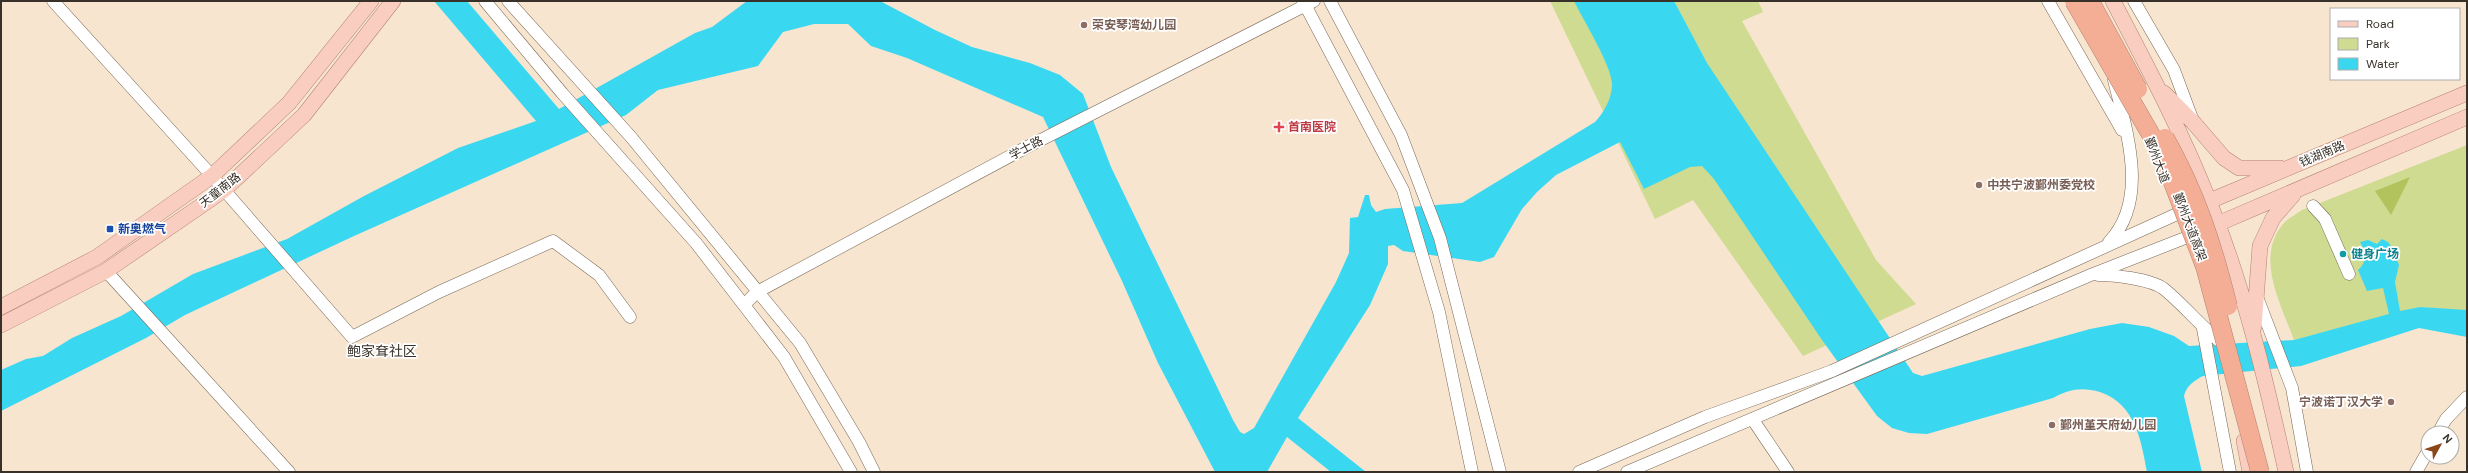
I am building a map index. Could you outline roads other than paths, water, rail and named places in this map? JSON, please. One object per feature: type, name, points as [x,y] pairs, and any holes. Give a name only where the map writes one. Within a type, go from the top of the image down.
[{"type":"highway","name":"鄞州大道高架","points":[[2074,1],[2164,161],[2205,266],[2260,472]]},
{"type":"highway","name":"鄞州大道高架","points":[[2090,1],[2184,171],[2214,248],[2269,472]]},
{"type":"main road","points":[[1,307],[97,257],[212,176],[290,103],[371,1]]},
{"type":"main road","name":"天童南路","points":[[1,325],[106,271],[224,190],[304,115],[393,1]]},
{"type":"main road","name":"鄞州大道","points":[[2069,1],[2149,136],[2222,343],[2250,472]]},
{"type":"main road","points":[[2113,1],[2157,86],[2209,201],[2233,266],[2266,380],[2286,472]]},
{"type":"main road","points":[[2157,86],[2193,122],[2224,158],[2239,168],[2291,168]]},
{"type":"main road","name":"钱湖南路","points":[[2177,214],[2467,94]]},
{"type":"main road","name":"钱湖南路","points":[[2185,238],[2467,117]]},
{"type":"main road","points":[[2254,338],[2260,246],[2272,218],[2297,191]]},
{"type":"street","points":[[53,1],[212,176],[352,337],[439,292],[553,241],[599,275],[630,318]]},
{"type":"street","points":[[485,1],[562,93],[696,243],[784,357],[851,472]]},
{"type":"street","points":[[508,1],[631,136],[800,343],[859,442],[874,472]]},
{"type":"street","points":[[1330,1],[1401,135],[1440,238],[1500,472]]},
{"type":"street","name":"鄞州大道","points":[[2048,1],[2129,142]]},
{"type":"street","points":[[2134,1],[2174,70],[2193,122]]},
{"type":"street","points":[[1308,2],[1402,190],[1439,312],[1472,472]]},
{"type":"street","name":"学士路","points":[[744,305],[757,292],[1025,148],[1308,2]]},
{"type":"street","points":[[2106,245],[2120,231],[2132,193],[2129,142],[2114,77]]},
{"type":"street","points":[[2313,206],[2325,219],[2349,274]]},
{"type":"street","points":[[1579,472],[1706,417],[1832,371],[2177,214]]},
{"type":"street","points":[[1627,472],[1843,382],[2093,274],[2185,238]]},
{"type":"street","points":[[106,271],[289,472]]},
{"type":"street","points":[[2093,274],[2124,276],[2163,288],[2203,329],[2222,343]]},
{"type":"street","points":[[2256,294],[2292,388],[2307,472]]},
{"type":"street","points":[[2203,329],[2230,472]]},
{"type":"street","points":[[2443,425],[2446,419],[2467,397]]},
{"type":"street","points":[[1753,420],[1788,472]]},
{"type":"water","points":[[434,1],[467,1],[559,109],[695,33],[712,27],[747,1],[880,1],[935,30],[972,47],[1030,63],[1060,75],[1083,94],[1111,167],[1233,420],[1240,432],[1244,434],[1254,428],[1336,282],[1349,253],[1350,218],[1358,217],[1365,195],[1369,195],[1371,205],[1376,212],[1385,209],[1462,203],[1595,122],[1604,110],[1610,96],[1612,86],[1611,78],[1603,56],[1574,1],[1674,1],[1707,63],[1913,373],[1922,376],[2090,329],[2122,323],[2149,327],[2174,336],[2189,346],[2294,340],[2389,314],[2383,288],[2367,291],[2358,270],[2363,264],[2365,257],[2360,242],[2368,240],[2377,244],[2382,239],[2388,242],[2393,249],[2399,265],[2395,282],[2400,311],[2420,307],[2467,310],[2467,337],[2419,328],[2301,366],[2203,376],[2189,386],[2184,396],[2202,472],[2147,472],[2139,435],[2129,414],[2112,398],[2100,392],[2081,389],[1927,434],[1909,433],[1892,428],[1877,416],[1822,340],[1714,179],[1702,166],[1690,167],[1644,189],[1620,142],[1556,175],[1537,192],[1522,209],[1494,257],[1480,262],[1403,251],[1394,245],[1388,246],[1388,264],[1370,305],[1298,418],[1366,472],[1331,472],[1287,437],[1267,472],[1215,472],[1158,363],[1122,281],[1043,117],[907,58],[871,46],[848,24],[814,24],[783,32],[758,66],[658,90],[626,115],[354,236],[185,315],[146,338],[1,411],[1,370],[26,359],[43,356],[72,338],[121,316],[193,274],[287,239],[364,196],[458,148],[536,121]]},
{"type":"place","name":"荣安琴湾幼儿园","points":[[1084,25]]},
{"type":"place","name":"首南医院","points":[[1279,127]]},
{"type":"place","name":"中共宁波鄞州委党校","points":[[1979,185]]},
{"type":"place","name":"新奥燃气","points":[[110,229]]},
{"type":"place","name":"健身广场","points":[[2343,254]]},
{"type":"place","name":"宁波诺丁汉大学","points":[[2391,402]]},
{"type":"place","name":"鄞州堇天府幼儿园","points":[[2052,425]]},
{"type":"district","name":"鲍家耷社区","points":[[382,351]]}]
